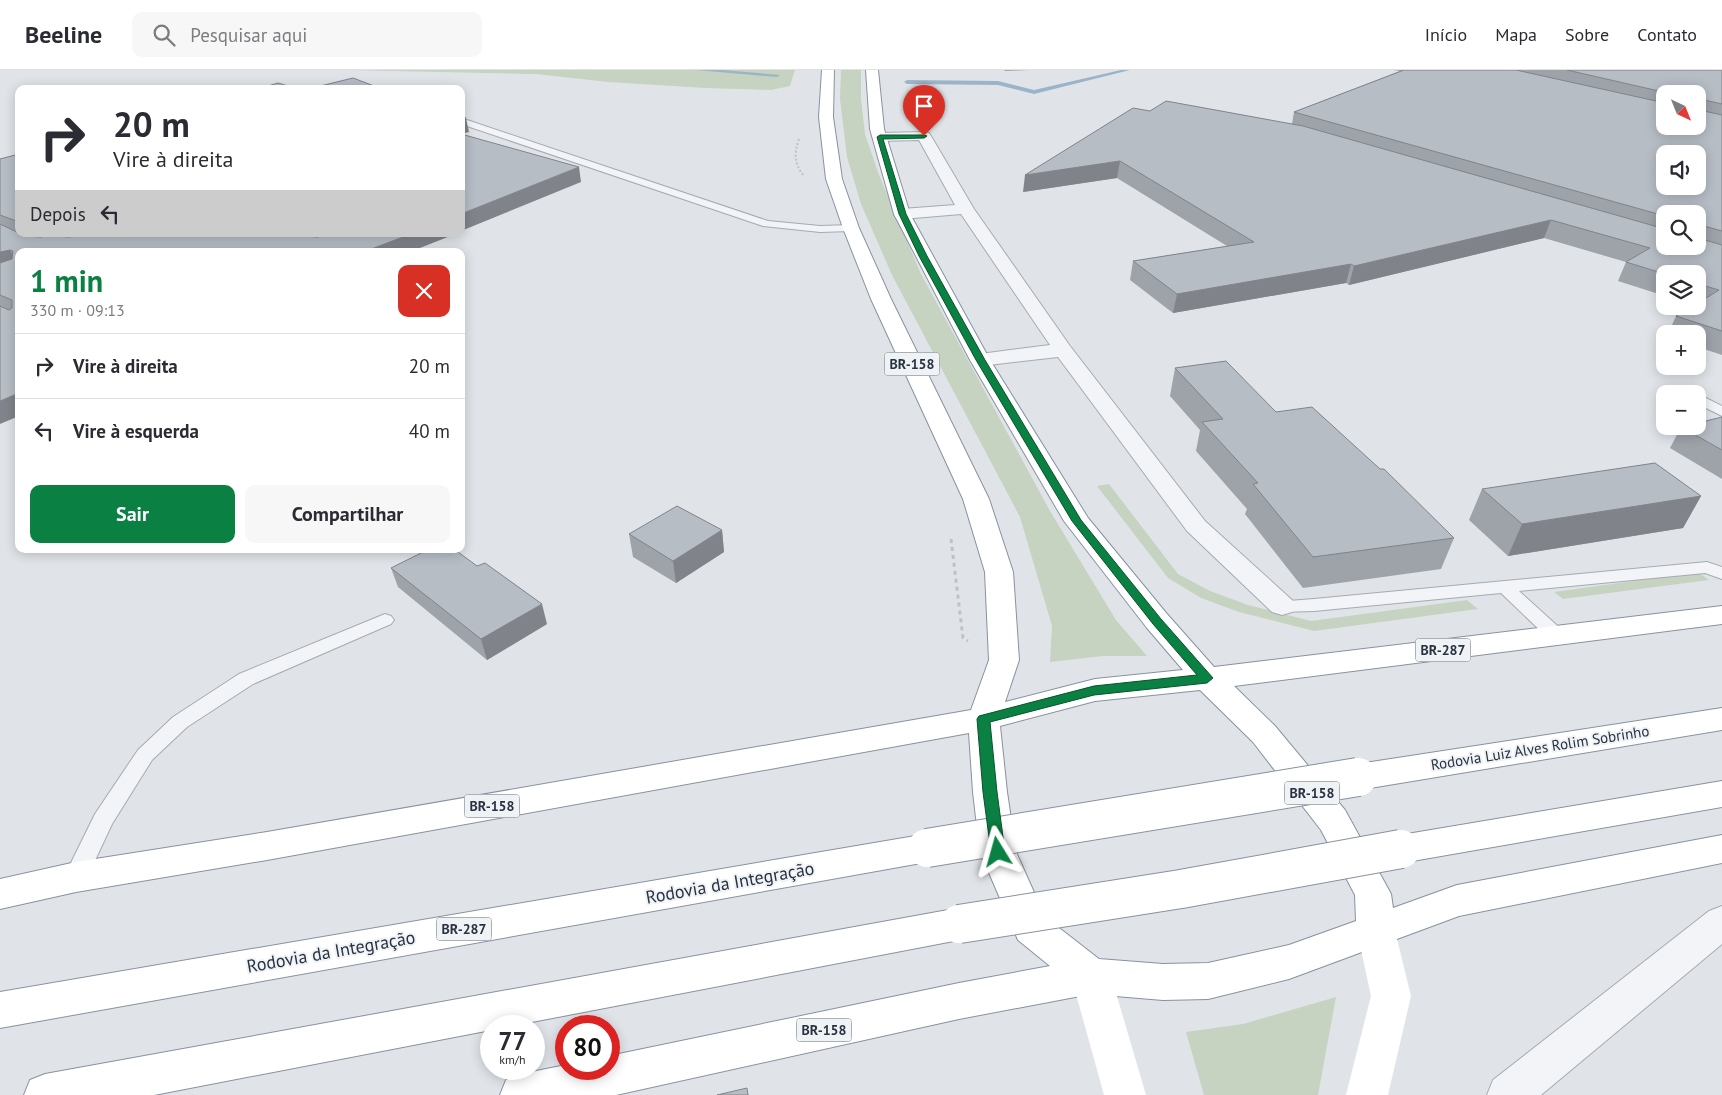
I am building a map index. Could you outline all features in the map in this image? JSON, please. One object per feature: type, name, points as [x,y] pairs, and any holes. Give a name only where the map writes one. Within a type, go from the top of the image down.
[{"type":"main road","name":"BR-158","points":[[0,894],[76,877],[267,846],[984,719],[1004,660],[999,572],[976,499],[881,299],[851,228],[834,179],[826,117],[828,70]]},
{"type":"main road","name":"BR-158","points":[[521,1095],[949,1003],[1090,976],[1163,982],[1208,981],[1289,962],[1376,931],[1373,894],[1333,820],[1264,734],[1207,678],[1157,622],[1077,521],[980,360],[902,214],[877,129],[872,70]]},
{"type":"main road","name":"BR-287","points":[[984,719],[1094,690],[1207,678],[1722,614]]},
{"type":"main road","points":[[984,719],[990,792],[998,852],[1031,928],[1090,976],[1125,1095]]},
{"type":"main road","name":"Rodovia Luiz Alves Rolim Sobrinho","points":[[927,848],[1722,719]]},
{"type":"main road","points":[[45,1095],[959,924],[1181,889],[1722,794]]},
{"type":"main road","name":"Rodovia da Integração","points":[[0,1010],[927,848]]},
{"type":"main road","points":[[1368,1095],[1391,996],[1376,931],[1457,901],[1722,849]]},
{"type":"street","points":[[880,137],[924,136],[966,208],[1063,350],[1196,526],[1282,606]]},
{"type":"street","points":[[902,214],[966,208]]},
{"type":"street","points":[[980,360],[1063,350]]},
{"type":"street","points":[[1508,1095],[1722,922]]},
{"type":"lane","points":[[465,123],[767,224],[820,229],[851,228]]},
{"type":"lane","points":[[1706,403],[1722,412]]},
{"type":"lane","points":[[1282,606],[1707,567],[1722,574]]},
{"type":"lane","points":[[1504,586],[1556,635]]},
{"type":"lane","points":[[76,877],[103,820],[145,755],[180,722],[246,679],[384,620]]},
{"type":"green space","points":[[347,70],[795,70],[790,86],[771,90],[608,82],[536,74]]},
{"type":"green space","points":[[841,70],[861,70],[861,99],[865,134],[879,175],[921,274],[1050,511],[1116,620],[1147,656],[1103,656],[1050,662],[1052,626],[1020,517],[892,275],[861,204],[847,157],[840,99]]},
{"type":"green space","points":[[1109,484],[1178,574],[1210,591],[1248,605],[1311,621],[1467,600],[1478,609],[1314,631],[1239,612],[1201,598],[1168,578],[1097,486]]},
{"type":"green space","points":[[1698,572],[1709,580],[1563,599],[1554,592]]},
{"type":"green space","points":[[1336,997],[1318,1095],[1204,1095],[1186,1032],[1243,1024]]},
{"type":"building","points":[[1404,70],[1516,70],[1656,101],[1656,135],[1706,135],[1706,111],[1722,115],[1722,231],[1706,227],[1706,205],[1656,205],[1656,213],[1294,112]]},
{"type":"building","points":[[1567,70],[1722,70],[1722,104],[1706,100],[1706,85],[1656,85],[1656,90]]},
{"type":"building","points":[[353,78],[371,85],[324,85]]},
{"type":"building","points":[[1166,101],[1303,126],[1656,226],[1656,255],[1706,255],[1706,240],[1722,245],[1722,331],[1676,316],[1706,315],[1706,298],[1719,290],[1706,286],[1706,265],[1656,265],[1656,271],[1626,262],[1650,248],[1551,220],[1354,266],[1351,264],[1177,294],[1133,261],[1254,242],[1120,161],[1025,175],[1133,108],[1150,111]]},
{"type":"building","points":[[465,135],[579,167],[465,212]]},
{"type":"building","points":[[15,155],[15,221],[0,215],[0,159]]},
{"type":"building","points":[[0,224],[15,231],[15,237],[403,237],[374,248],[15,248],[15,395],[0,401],[0,306],[9,310],[12,308],[12,300],[0,295],[0,263],[12,259],[13,251],[0,252]]},
{"type":"building","points":[[1226,361],[1276,412],[1312,407],[1380,469],[1384,469],[1454,538],[1313,557],[1253,484],[1258,483],[1202,422],[1223,419],[1175,368]]},
{"type":"building","points":[[1722,417],[1722,450],[1695,435],[1706,435],[1706,421]]},
{"type":"building","points":[[1655,463],[1701,496],[1522,524],[1482,489]]},
{"type":"building","points":[[677,506],[722,530],[673,561],[629,534]]},
{"type":"building","points":[[421,553],[459,553],[477,566],[485,563],[542,604],[481,639],[391,568]]},
{"type":"building","points":[[747,1088],[748,1095],[717,1095]]},
{"type":"waterway","points":[[699,70],[777,75]]},
{"type":"waterway","points":[[907,82],[998,83],[1034,92],[1127,70]]},
{"type":"route","points":[[924,136],[880,137],[902,214],[923,256],[980,360],[1077,521],[1157,622],[1207,678],[1094,690],[984,719],[990,792],[998,852]]}]
